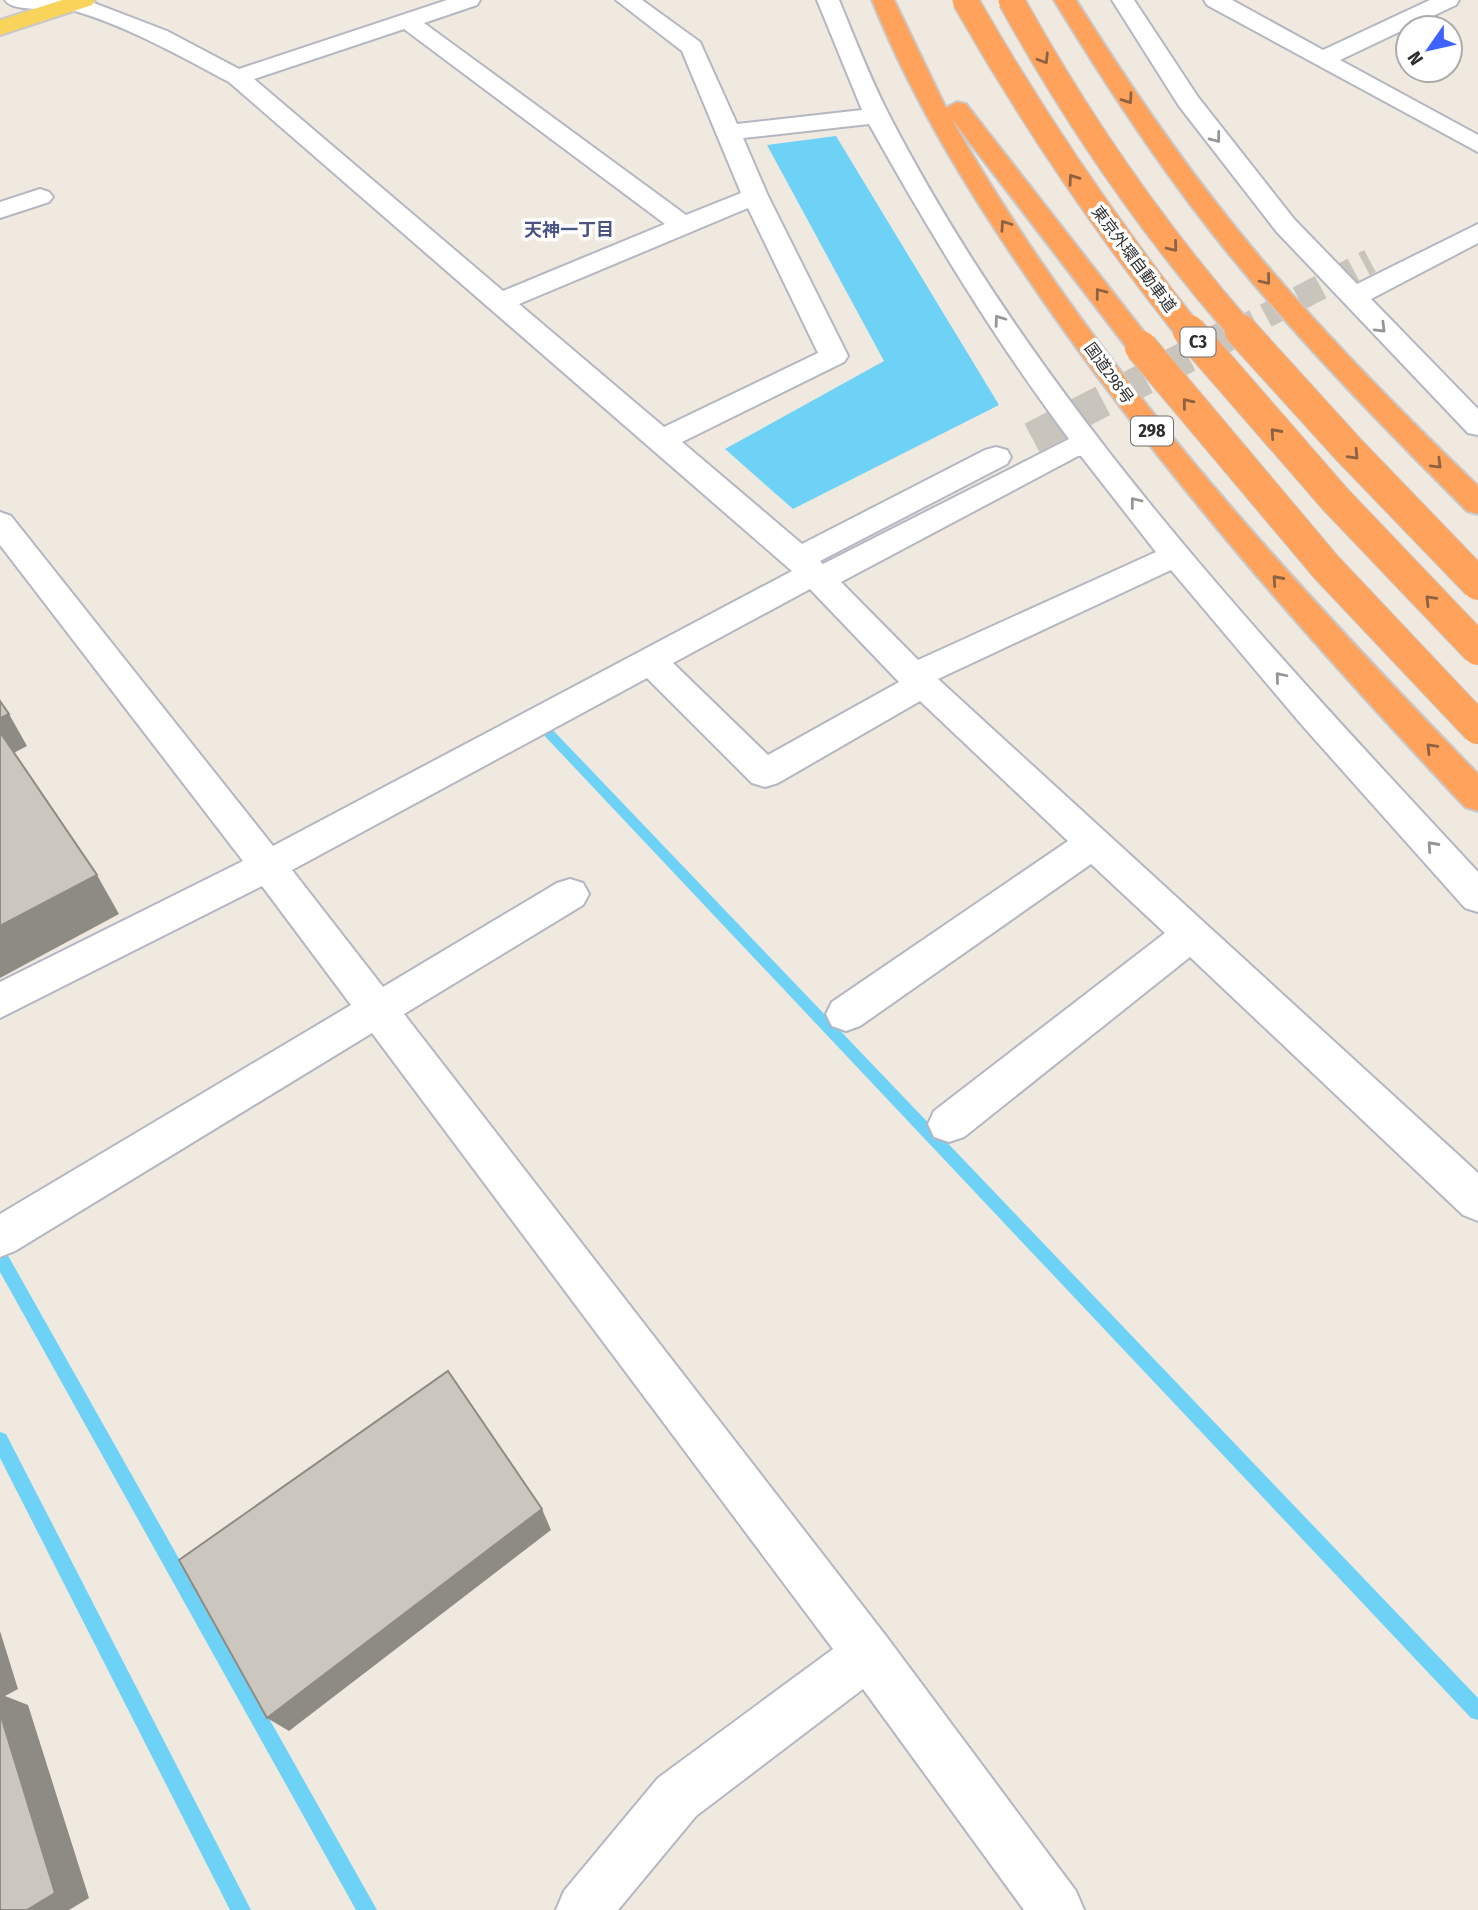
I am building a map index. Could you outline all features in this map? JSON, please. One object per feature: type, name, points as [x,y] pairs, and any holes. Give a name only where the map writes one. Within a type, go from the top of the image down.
[{"type":"highway","name":"東京外環自動車道","points":[[965,0],[1040,132],[1124,250],[1226,377],[1350,518],[1478,649]]},
{"type":"highway","name":"東京外環自動車道","points":[[1010,0],[1084,125],[1157,228],[1267,361],[1392,497],[1478,584]]},
{"type":"highway","points":[[1065,0],[1118,85],[1195,193],[1282,299],[1410,438],[1478,504]]},
{"type":"highway","name":"298","points":[[886,9],[1141,347],[1326,567],[1478,728]]},
{"type":"highway","name":"国道298号","points":[[886,9],[923,86],[978,186],[1053,297],[1141,416],[1234,531],[1378,693],[1478,797]]},
{"type":"main road","points":[[0,7],[18,0]]},
{"type":"main road","points":[[0,27],[76,1]]},
{"type":"street","points":[[18,0],[76,1],[159,36],[237,77],[811,570],[919,680],[1478,1201]]},
{"type":"street","points":[[237,77],[470,0]]},
{"type":"street","points":[[628,0],[692,47],[755,196],[834,356],[662,440]]},
{"type":"street","points":[[828,0],[877,116],[941,230],[985,299],[1089,444],[1177,556],[1306,709],[1478,897]]},
{"type":"street","points":[[1123,0],[1188,101],[1285,225],[1352,298],[1478,426]]},
{"type":"street","points":[[1215,0],[1478,145]]},
{"type":"street","points":[[1323,59],[1448,0]]},
{"type":"street","points":[[407,21],[683,225]]},
{"type":"street","points":[[729,132],[877,116]]},
{"type":"street","points":[[500,302],[755,196]]},
{"type":"street","points":[[0,210],[40,197]]},
{"type":"street","points":[[1370,261],[1478,207]]},
{"type":"street","points":[[1352,298],[1478,232]]},
{"type":"street","points":[[0,1001],[268,866],[650,661],[811,570],[1032,438]]},
{"type":"street","points":[[811,570],[1068,449],[1089,444]]},
{"type":"street","points":[[0,523],[377,1009],[868,1654],[1057,1910]]},
{"type":"street","points":[[650,661],[765,773],[919,680],[1150,565],[1177,556]]},
{"type":"street","points":[[846,1014],[1093,843]]},
{"type":"street","points":[[0,1237],[570,894]]},
{"type":"street","points":[[949,1124],[1191,934]]},
{"type":"street","points":[[583,1910],[677,1797],[868,1654]]},
{"type":"water","points":[[836,136],[999,405],[793,509],[725,449],[884,361],[767,145]]},
{"type":"building","points":[[0,701],[9,714],[0,718]]},
{"type":"building","points":[[0,732],[97,875],[0,926]]},
{"type":"building","points":[[448,1371],[542,1509],[267,1718],[179,1560]]},
{"type":"building","points":[[0,1713],[55,1893],[27,1910],[0,1910]]},
{"type":"waterway","points":[[544,728],[1478,1711]]},
{"type":"waterway","points":[[0,1257],[367,1910]]},
{"type":"waterway","points":[[0,1440],[241,1910]]},
{"type":"tunnel","points":[[1233,333],[1370,261]]},
{"type":"tunnel","points":[[1032,438],[1236,331]]},
{"type":"district","name":"天神一丁目","points":[[569,230]]}]
